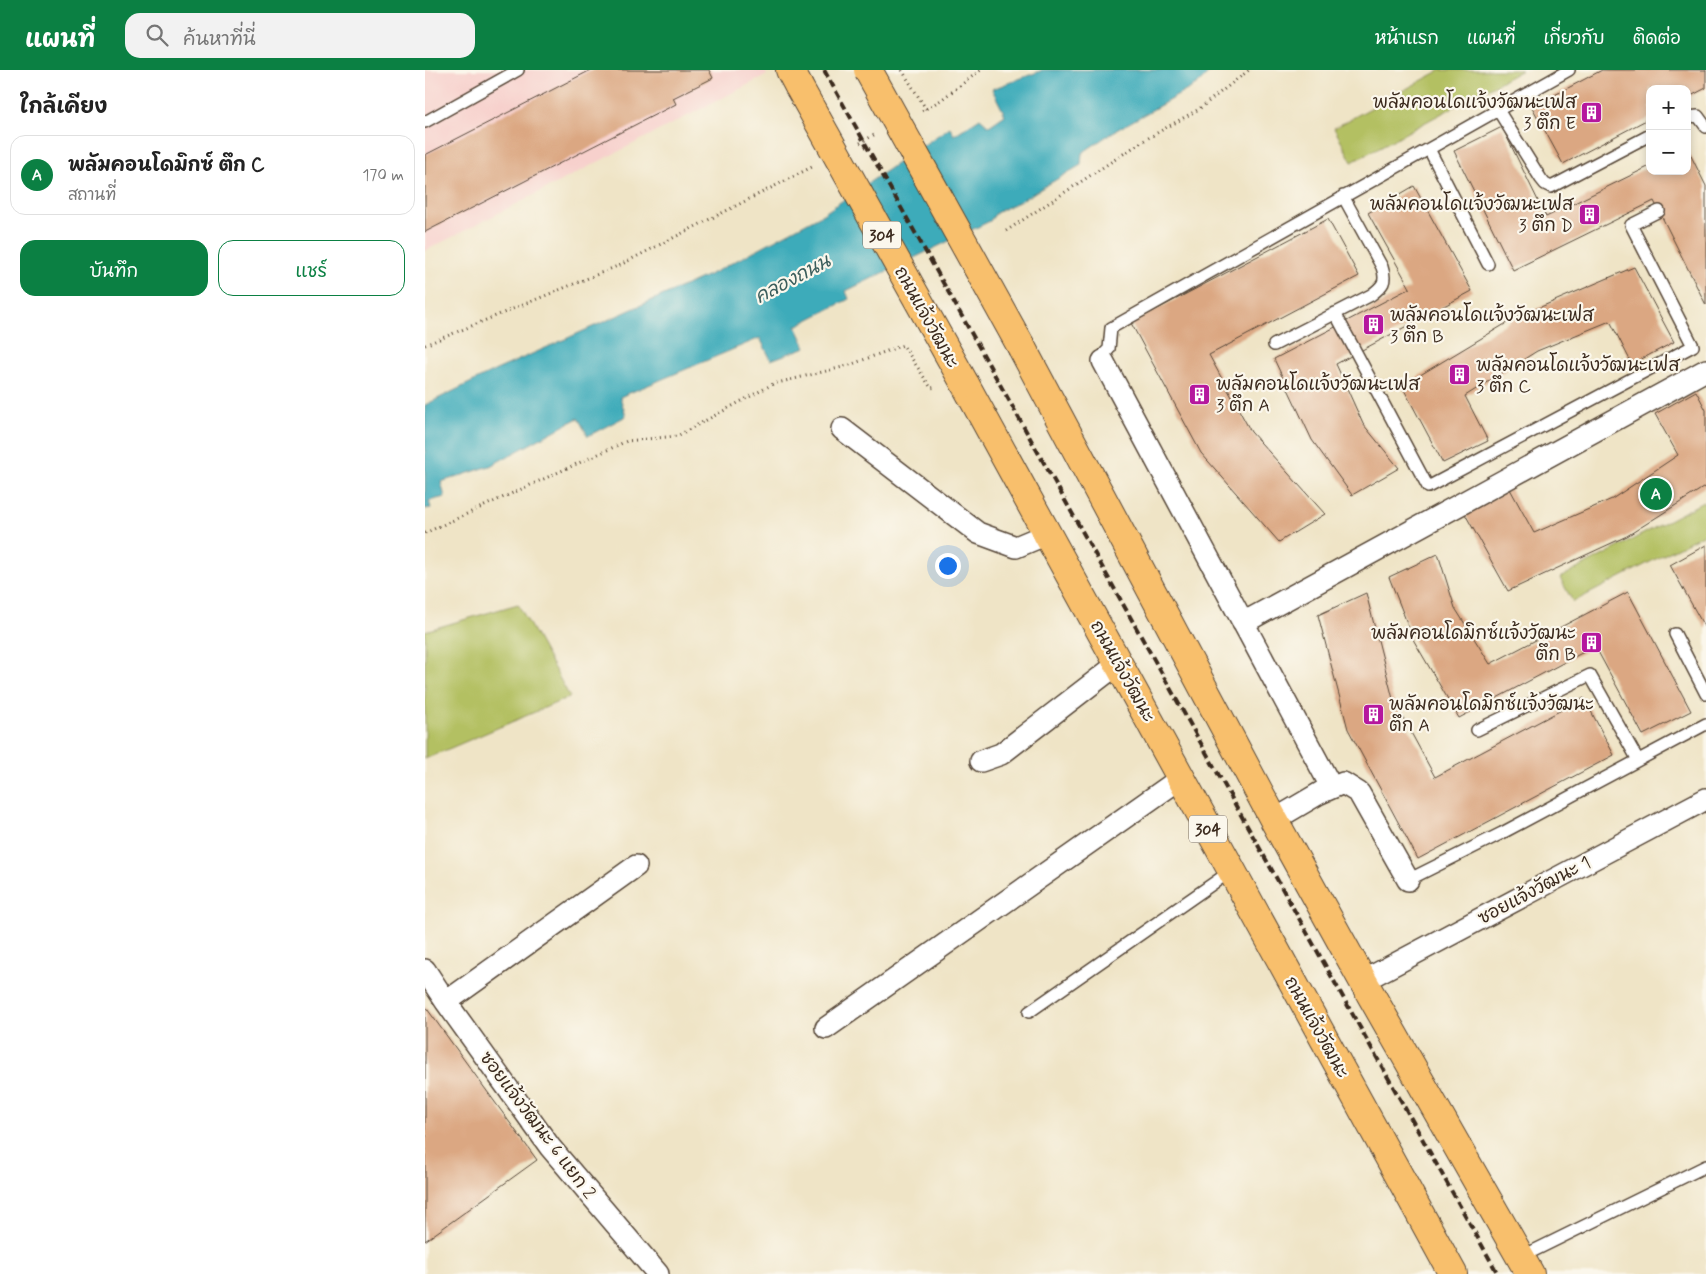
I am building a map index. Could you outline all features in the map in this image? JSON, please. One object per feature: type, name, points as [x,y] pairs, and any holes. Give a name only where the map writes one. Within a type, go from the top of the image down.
[{"type":"main road","points":[[868,70],[1022,348],[1274,820],[1363,981],[1525,1265]]},
{"type":"main road","name":"ถนนแจ้งวัฒนะ","points":[[795,78],[1119,663],[1453,1274]]},
{"type":"street","points":[[1103,362],[1130,415],[1324,770],[1328,784],[1318,795]]},
{"type":"street","points":[[1243,623],[1706,370]]},
{"type":"street","points":[[842,429],[978,533],[1016,547],[1047,534]]},
{"type":"street","points":[[981,761],[1001,754],[1119,663]]},
{"type":"street","points":[[827,1028],[1181,778]]},
{"type":"street","points":[[1274,820],[1343,783],[1359,793],[1408,880]]},
{"type":"street","name":"ซอยแจ้งวัฒนะ 1","points":[[1363,981],[1706,799]]},
{"type":"street","points":[[446,1002],[636,866]]},
{"type":"street","name":"ซอยแจ้งวัฒนะ 6 แยก 2","points":[[425,970],[551,1147],[658,1274]]},
{"type":"lane","points":[[425,122],[518,70]]},
{"type":"lane","points":[[1103,362],[1105,353],[1109,349],[1111,328],[1569,70]]},
{"type":"lane","points":[[1498,110],[1545,184],[1551,187],[1646,137]]},
{"type":"lane","points":[[1691,117],[1698,116],[1706,127]]},
{"type":"lane","points":[[1429,149],[1488,264]]},
{"type":"lane","points":[[1274,345],[1380,289],[1384,282],[1385,275],[1382,266],[1343,196]]},
{"type":"lane","points":[[1335,313],[1428,487],[1693,346],[1631,225],[1659,211]]},
{"type":"lane","points":[[1675,634],[1706,694]]},
{"type":"lane","points":[[1477,730],[1532,697],[1590,674],[1638,760]]},
{"type":"lane","points":[[1408,880],[1502,833],[1706,724]]},
{"type":"lane","points":[[1029,1012],[1231,871]]},
{"type":"lane","points":[[1525,1265],[1706,1166]]},
{"type":"path","points":[[902,70],[927,109]]},
{"type":"path","points":[[918,113],[941,100],[981,70]]},
{"type":"path","points":[[1006,231],[1143,141],[1199,109],[1249,70]]},
{"type":"path","points":[[856,145],[883,131]]},
{"type":"path","points":[[425,344],[620,265],[813,167]]},
{"type":"path","points":[[425,533],[627,441],[677,436],[773,384],[847,366],[903,345],[931,388],[965,384]]},
{"type":"shaded area","points":[[425,70],[764,70],[767,75],[425,251]]},
{"type":"green space","points":[[1441,70],[1522,70],[1352,162],[1334,128]]},
{"type":"green space","points":[[1703,502],[1706,507],[1706,533],[1573,602],[1560,578]]},
{"type":"green space","points":[[518,604],[570,697],[425,759],[425,631]]},
{"type":"water","name":"คลองถนน","points":[[1043,70],[1212,70],[1198,84],[1113,132],[1082,153],[1081,165],[996,213],[990,221],[846,291],[849,299],[796,326],[806,347],[771,360],[760,338],[620,397],[626,416],[588,436],[578,418],[490,466],[441,482],[445,497],[429,501],[431,508],[425,509],[425,405],[494,371],[715,272],[823,214],[950,127],[954,135],[980,118],[989,126],[1005,115],[992,89]]},
{"type":"building","points":[[591,70],[709,70],[713,78],[673,98],[676,104],[425,232],[425,155]]},
{"type":"building","name":"พลัมคอนโดแจ้งวัฒนะเฟส 3 ตึก E","points":[[1602,70],[1706,70],[1706,88],[1691,96],[1691,85],[1646,85],[1646,120],[1563,164],[1532,107]]},
{"type":"building","name":"พลัมคอนโดแจ้งวัฒนะเฟส 3 ตึก D","points":[[1502,127],[1546,217],[1646,168],[1646,175],[1691,175],[1691,156],[1706,186],[1706,305],[1654,201],[1513,270],[1454,151]]},
{"type":"building","name":"พลัมคอนโดแจ้งวัฒนะเฟส 3 ตึก B","points":[[1414,186],[1472,291],[1336,364],[1363,424],[1399,468],[1352,495],[1312,440],[1274,359],[1410,288],[1368,213]]},
{"type":"building","name":"พลัมคอนโดแจ้งวัฒนะเฟส 3 ตึก A","points":[[1328,219],[1359,276],[1209,355],[1251,432],[1325,514],[1279,542],[1201,453],[1131,323]]},
{"type":"building","name":"พลัมคอนโดแจ้งวัฒนะเฟส 3 ตึก C","points":[[1634,267],[1674,342],[1632,364],[1610,321],[1537,351],[1465,396],[1488,441],[1443,463],[1402,386],[1515,318]]},
{"type":"building","points":[[1696,391],[1706,410],[1706,486],[1627,536],[1508,591],[1465,514],[1510,489],[1534,533],[1612,499],[1678,455],[1655,414]]},
{"type":"building","points":[[1706,545],[1706,630],[1670,565]]},
{"type":"building","name":"พลัมคอนโดมิกซ์แจ้งวัฒนะ ตึก B","points":[[1438,554],[1455,608],[1490,664],[1628,592],[1691,711],[1643,735],[1595,646],[1459,718],[1414,641],[1389,577]]},
{"type":"building","name":"พลัมคอนโดมิกซ์แจ้งวัฒนะ ตึก A","points":[[1366,593],[1393,699],[1435,777],[1584,698],[1614,755],[1418,859],[1348,729],[1318,615]]},
{"type":"building","points":[[425,1006],[537,1160],[425,1241],[425,1137],[427,1136],[425,1134]]},
{"type":"railway","points":[[824,70],[1498,1274]]},
{"type":"place","name":"พลัมคอนโดแจ้งวัฒนะเฟส 3 ตึก E","points":[[1592,112]]},
{"type":"place","name":"พลัมคอนโดแจ้งวัฒนะเฟส 3 ตึก D","points":[[1589,214]]},
{"type":"place","name":"พลัมคอนโดแจ้งวัฒนะเฟส 3 ตึก B","points":[[1374,325]]},
{"type":"place","name":"พลัมคอนโดแจ้งวัฒนะเฟส 3 ตึก C","points":[[1460,375]]},
{"type":"place","name":"พลัมคอนโดแจ้งวัฒนะเฟส 3 ตึก A","points":[[1200,394]]},
{"type":"place","name":"พลัมคอนโดมิกซ์ ตึก C","points":[[1656,494]]},
{"type":"place","name":"พลัมคอนโดมิกซ์แจ้งวัฒนะ ตึก B","points":[[1592,643]]},
{"type":"place","name":"พลัมคอนโดมิกซ์แจ้งวัฒนะ ตึก A","points":[[1373,714]]}]
